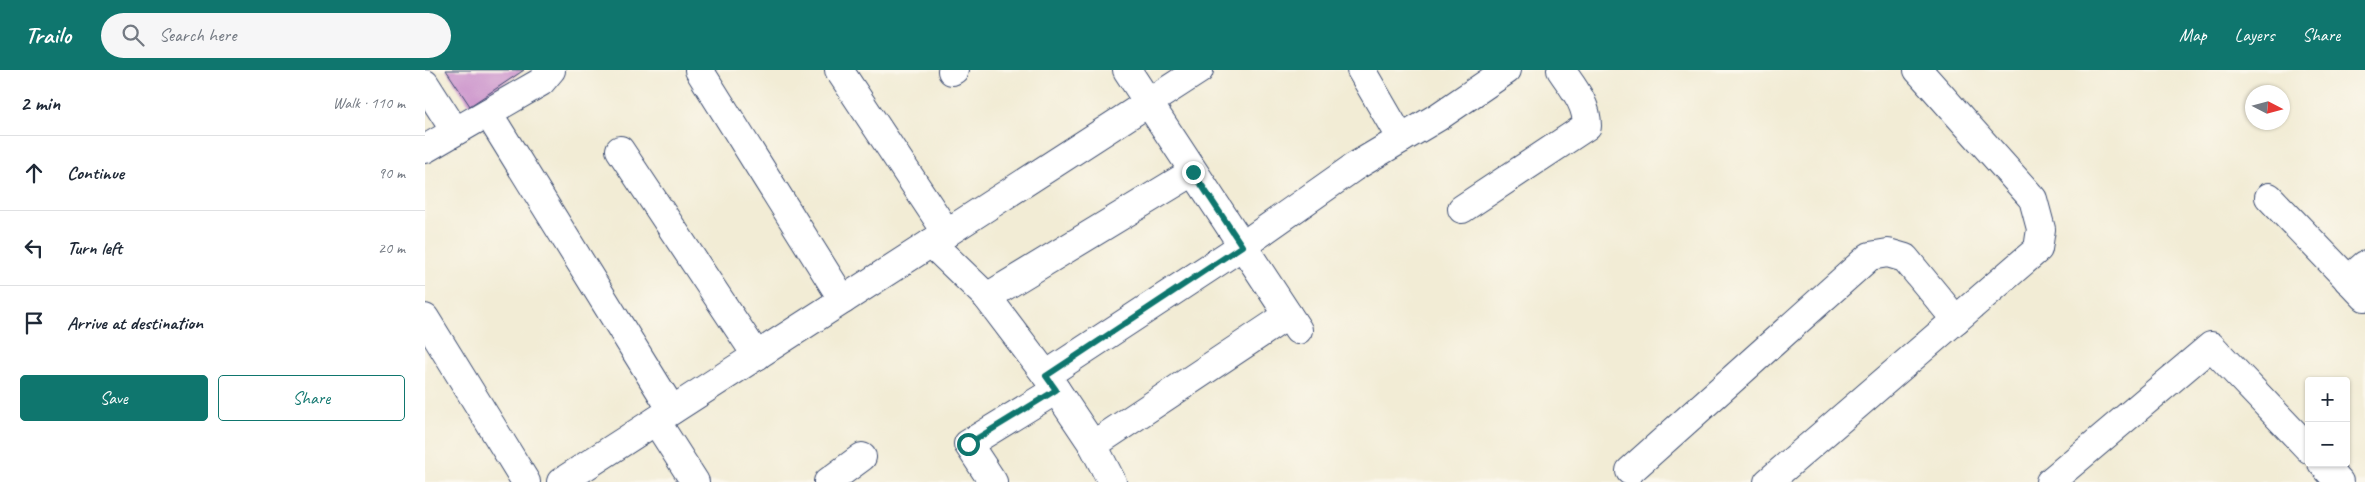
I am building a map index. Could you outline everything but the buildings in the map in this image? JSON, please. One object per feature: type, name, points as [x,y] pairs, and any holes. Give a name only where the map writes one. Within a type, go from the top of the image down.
[{"type":"street","points":[[425,149],[541,82],[551,70]]},
{"type":"street","points":[[699,70],[843,300]]},
{"type":"street","points":[[839,70],[939,238],[987,297],[1051,383],[1093,445],[1111,482]]},
{"type":"street","points":[[1093,445],[1293,322],[1127,70]]},
{"type":"street","points":[[561,482],[1199,70]]},
{"type":"street","points":[[1361,70],[1401,139]]},
{"type":"street","points":[[993,482],[968,444],[1242,246],[1355,167],[1507,70]]},
{"type":"street","points":[[1462,210],[1587,126],[1587,113],[1582,101],[1561,70]]},
{"type":"street","points":[[1768,482],[2038,250],[2041,229],[2033,200],[1918,70]]},
{"type":"street","points":[[425,84],[455,131]]},
{"type":"street","points":[[488,113],[664,416],[695,482]]},
{"type":"street","points":[[620,150],[757,356]]},
{"type":"street","points":[[987,297],[1193,172]]},
{"type":"street","points":[[2269,197],[2360,281]]},
{"type":"street","points":[[1630,471],[1870,256],[1888,253],[1905,258],[1956,320]]},
{"type":"street","points":[[425,318],[526,482]]},
{"type":"street","points":[[2051,482],[2211,346],[2305,446]]},
{"type":"street","points":[[828,482],[862,457]]},
{"type":"street","points":[[2326,467],[2339,482]]},
{"type":"route","points":[[968,444],[1056,390],[1046,376],[1242,246],[1193,172]]}]
